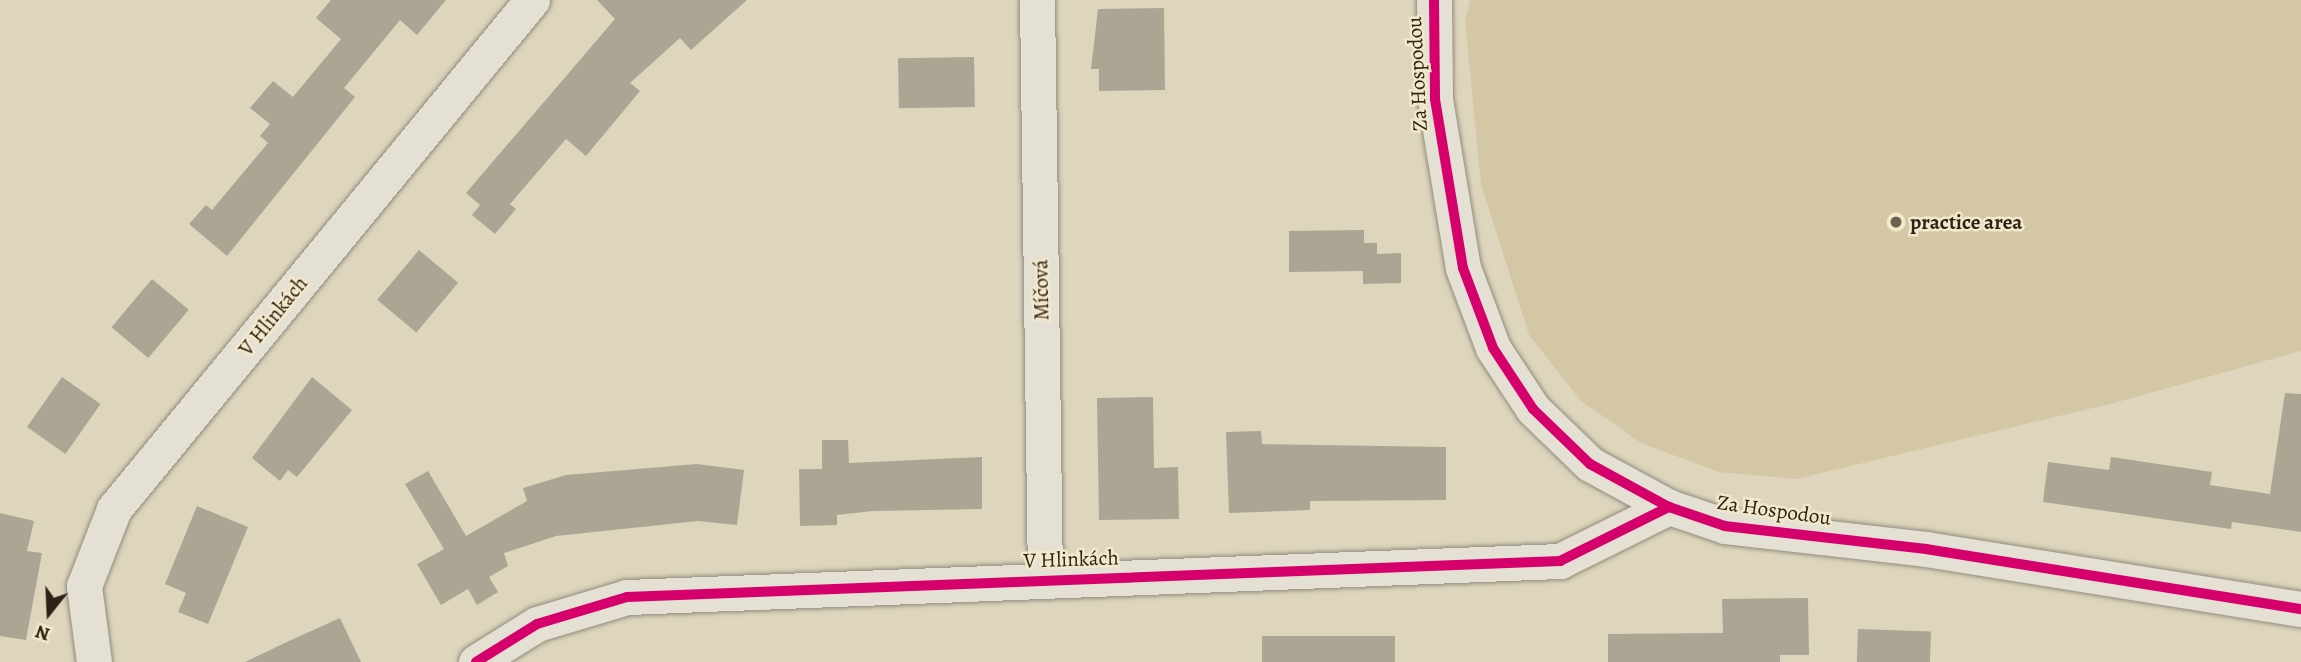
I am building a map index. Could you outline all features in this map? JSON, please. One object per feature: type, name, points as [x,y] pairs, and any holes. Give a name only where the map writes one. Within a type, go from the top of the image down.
[{"type":"street","name":"V Hlinkách","points":[[94,662],[84,586],[114,509],[533,0]]},
{"type":"street","name":"Míčová","points":[[1037,0],[1045,579]]},
{"type":"street","name":"Za Hospodou","points":[[1434,0],[1434,99],[1445,181],[1463,268],[1493,348],[1533,409],[1590,464],[1669,507],[1725,526],[1926,549],[2301,609]]},
{"type":"street","name":"V Hlinkách","points":[[476,662],[537,624],[627,597],[1560,561],[1669,507]]},
{"type":"shaded area","name":"practice area","points":[[1470,0],[2301,0],[2301,351],[2114,403],[1796,479],[1719,472],[1641,443],[1580,400],[1529,335],[1481,184],[1465,21]]},
{"type":"building","points":[[331,0],[446,0],[417,35],[400,20],[344,88],[355,97],[227,256],[189,224],[206,205],[212,210],[268,143],[260,136],[270,124],[250,108],[273,81],[293,97],[341,39],[316,18]]},
{"type":"building","points":[[597,0],[747,0],[691,50],[680,38],[630,83],[640,91],[586,156],[566,139],[510,204],[516,209],[495,234],[472,215],[480,205],[466,193],[615,19]]},
{"type":"building","points":[[1164,8],[1165,90],[1099,91],[1099,69],[1091,69],[1098,9]]},
{"type":"building","points":[[974,57],[975,107],[899,108],[898,58]]},
{"type":"building","points":[[1364,230],[1364,243],[1377,243],[1377,254],[1401,253],[1401,283],[1363,284],[1363,271],[1289,272],[1289,231]]},
{"type":"building","points":[[419,250],[458,283],[416,333],[377,300]]},
{"type":"building","points":[[152,279],[189,310],[148,358],[112,327]]},
{"type":"building","points":[[62,377],[101,404],[66,454],[27,427]]},
{"type":"building","points":[[312,377],[352,410],[297,477],[288,470],[280,481],[252,458]]},
{"type":"building","points":[[2285,393],[2301,394],[2301,532],[2232,522],[2231,529],[2043,502],[2048,462],[2109,470],[2111,457],[2212,472],[2210,485],[2270,494]]},
{"type":"building","points":[[1153,397],[1154,468],[1178,467],[1179,519],[1099,520],[1097,398]]},
{"type":"building","points":[[1261,431],[1262,444],[1446,447],[1446,500],[1310,501],[1310,510],[1229,513],[1226,432]]},
{"type":"building","points":[[822,440],[848,440],[849,463],[982,457],[982,509],[873,511],[837,515],[837,525],[800,526],[799,469],[822,469]]},
{"type":"building","points":[[697,464],[744,470],[737,525],[698,521],[556,536],[504,553],[508,566],[489,577],[498,592],[477,605],[468,589],[441,605],[417,564],[444,549],[405,484],[428,471],[466,536],[527,501],[523,488],[566,475]]},
{"type":"building","points":[[197,506],[248,527],[208,624],[178,612],[186,593],[165,584]]},
{"type":"building","points":[[0,513],[34,521],[27,551],[42,553],[26,640],[0,636]]},
{"type":"building","points":[[1808,598],[1809,655],[1780,655],[1780,662],[1608,662],[1608,634],[1723,633],[1722,599]]},
{"type":"building","points":[[340,618],[361,662],[245,662],[291,640]]},
{"type":"building","points":[[1858,629],[1931,632],[1930,662],[1857,662]]},
{"type":"building","points":[[1262,636],[1395,636],[1395,662],[1262,662]]},
{"type":"cycle path","points":[[1434,0],[1435,99],[1463,268],[1493,348],[1533,409],[1590,464],[1669,507],[1725,526],[1926,549],[2301,609]]},
{"type":"cycle path","points":[[476,662],[537,624],[627,597],[1560,561],[1669,507]]},
{"type":"place","name":"practice area","points":[[1896,222]]}]
